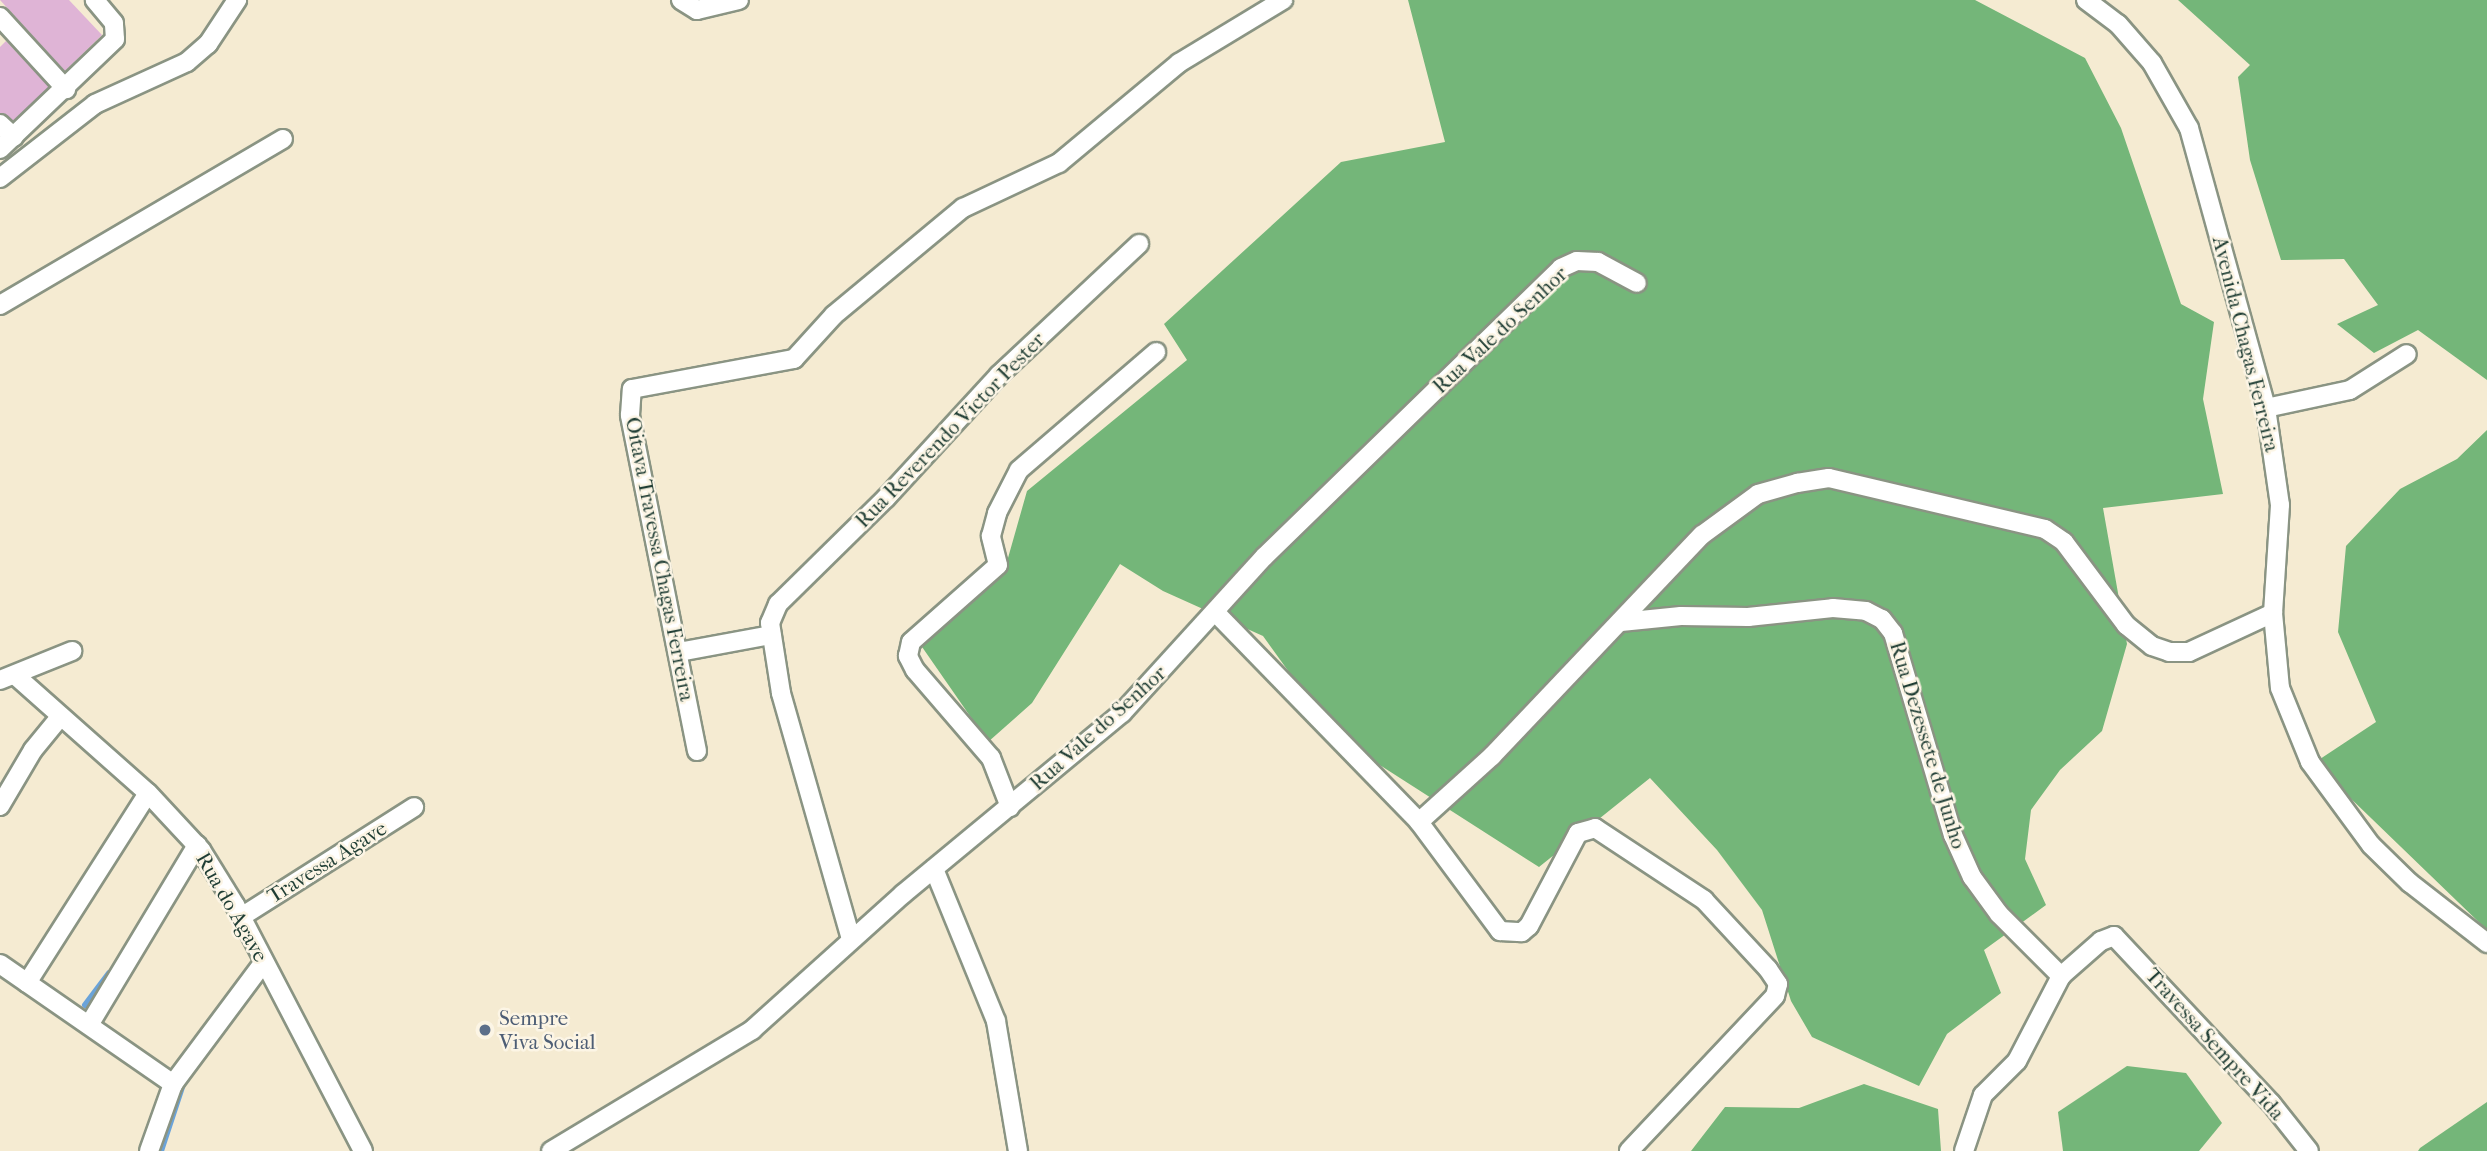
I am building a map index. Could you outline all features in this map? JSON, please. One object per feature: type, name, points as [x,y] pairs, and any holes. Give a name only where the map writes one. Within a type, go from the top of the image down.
[{"type":"street","points":[[0,124],[7,143],[115,39],[114,23],[95,0]]},
{"type":"street","points":[[0,178],[95,104],[187,62],[208,44],[237,0]]},
{"type":"street","points":[[681,0],[697,10],[739,0]]},
{"type":"street","name":"Oitava Travessa Chagas Ferreira","points":[[697,751],[630,415],[632,389],[794,359],[849,302],[963,208],[1059,163],[1099,134],[1179,63],[1283,0]]},
{"type":"street","name":"Avenida Chagas Ferreira","points":[[2086,0],[2118,24],[2152,63],[2189,128],[2266,408],[2280,505],[2273,613],[2280,688],[2310,762],[2371,845],[2410,883],[2487,943]]},
{"type":"street","points":[[0,17],[66,89]]},
{"type":"street","points":[[0,305],[283,139]]},
{"type":"street","name":"Rua Reverendo Victor Pester","points":[[771,629],[778,604],[887,498],[999,375],[1139,244]]},
{"type":"street","name":"Rua Vale do Senhor","points":[[551,1151],[752,1030],[851,939],[1122,713],[1216,613],[1264,557],[1561,268],[1577,261],[1598,262],[1637,283]]},
{"type":"street","points":[[1010,807],[991,758],[915,670],[908,656],[911,642],[998,565],[991,536],[997,513],[1018,470],[1156,352]]},
{"type":"street","points":[[2266,408],[2350,390],[2407,354]]},
{"type":"street","points":[[1419,822],[1492,757],[1702,535],[1732,510],[1758,494],[1829,478],[2045,529],[2064,542],[2126,625],[2152,646],[2169,652],[2189,652],[2273,613]]},
{"type":"street","name":"Rua Dezessete de Junho","points":[[1621,622],[1833,608],[1866,611],[1882,619],[1893,633],[1953,835],[1972,877],[1999,914],[2061,976]]},
{"type":"street","points":[[1216,613],[1419,822],[1500,931],[1522,933],[1529,926],[1578,833],[1595,828],[1704,900],[1775,978],[1775,996],[1629,1151]]},
{"type":"street","points":[[679,652],[771,629],[781,693],[851,939]]},
{"type":"street","points":[[8,678],[72,651]]},
{"type":"street","name":"Rua do Agave","points":[[8,678],[60,717],[148,793],[197,845],[241,917],[363,1151]]},
{"type":"street","points":[[0,806],[33,750],[60,717]]},
{"type":"street","points":[[27,982],[148,793]]},
{"type":"street","name":"Travessa Agave","points":[[241,917],[414,807]]},
{"type":"street","points":[[89,1025],[197,845]]},
{"type":"street","points":[[934,869],[996,1021],[1018,1151]]},
{"type":"street","name":"Travessa Sempre Vida","points":[[2061,976],[2101,941],[2119,938],[2309,1151]]},
{"type":"street","points":[[149,1151],[173,1084],[264,962]]},
{"type":"street","points":[[0,964],[173,1084]]},
{"type":"street","points":[[1964,1151],[1983,1095],[2017,1061],[2061,976]]},
{"type":"green space","points":[[1408,0],[1975,0],[2085,58],[2121,128],[2181,304],[2214,322],[2203,399],[2223,494],[2103,508],[2127,644],[2102,731],[2060,770],[2031,810],[2025,859],[2046,905],[1984,950],[2001,993],[1947,1034],[1919,1086],[1812,1037],[1791,1001],[1762,910],[1717,850],[1650,778],[1539,867],[1336,737],[1263,636],[1163,591],[1120,564],[1032,703],[988,742],[920,644],[1006,565],[1027,491],[1187,360],[1164,324],[1341,162],[1445,142]]},
{"type":"green space","points":[[2178,0],[2487,0],[2487,380],[2418,330],[2374,353],[2337,324],[2378,305],[2344,259],[2281,260],[2250,160],[2238,77],[2250,65]]},
{"type":"green space","points":[[2487,430],[2487,930],[2314,763],[2376,722],[2338,632],[2346,546],[2400,489],[2457,459]]},
{"type":"green space","points":[[2127,1066],[2186,1073],[2222,1123],[2199,1151],[2063,1151],[2058,1112]]},
{"type":"green space","points":[[1864,1084],[1938,1109],[1941,1151],[1691,1151],[1725,1107],[1799,1108]]},
{"type":"green space","points":[[2487,1102],[2487,1151],[2418,1151],[2420,1148]]},
{"type":"building","points":[[0,0],[69,0],[102,35],[65,71]]},
{"type":"building","points":[[6,41],[49,87],[13,121],[0,113],[0,47]]},
{"type":"waterway","points":[[85,1005],[109,973]]},
{"type":"waterway","points":[[161,1151],[184,1081]]},
{"type":"place","name":"Sempre Viva Social","points":[[485,1030]]}]
